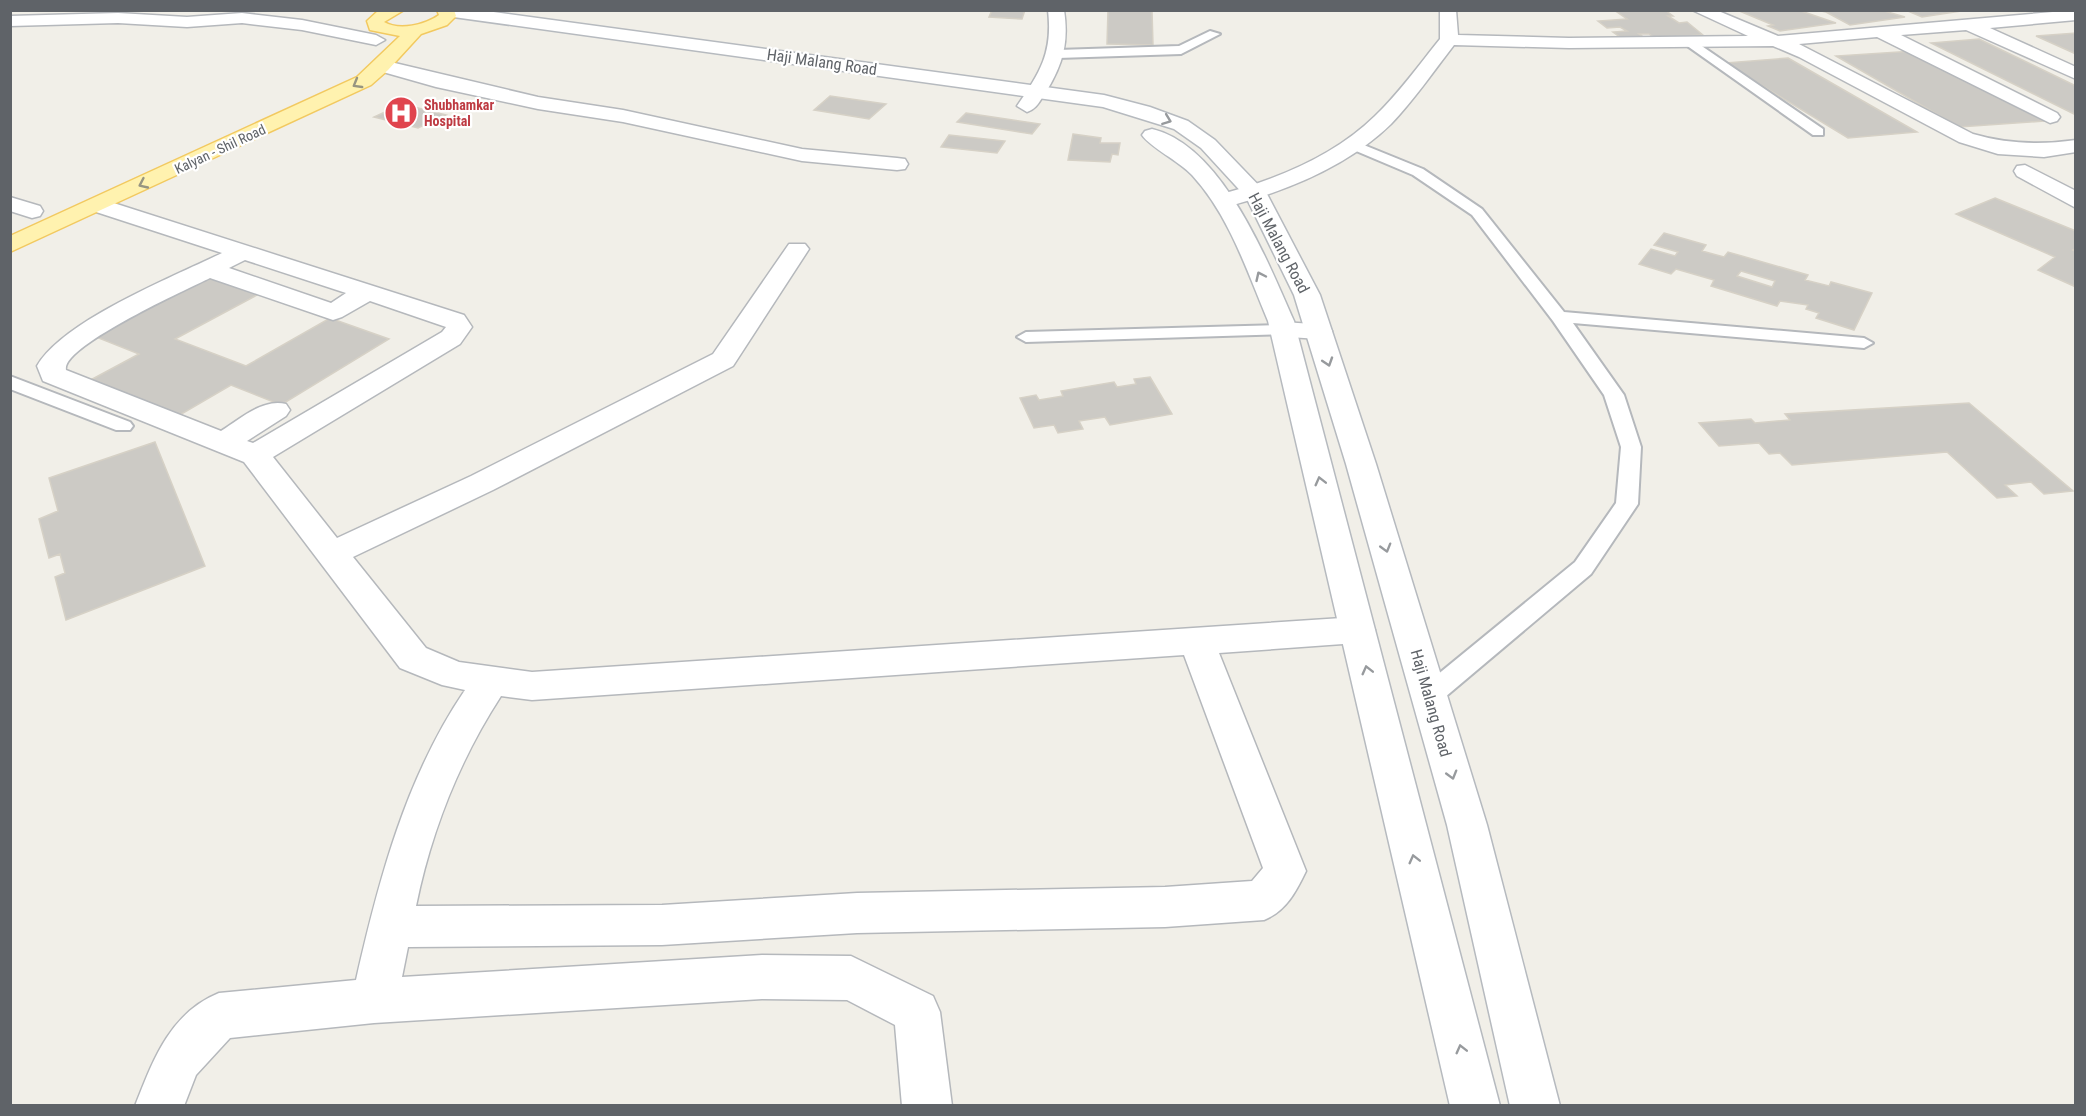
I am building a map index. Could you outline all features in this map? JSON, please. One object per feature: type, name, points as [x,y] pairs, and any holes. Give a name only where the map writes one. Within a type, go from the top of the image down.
[{"type":"main road","points":[[380,35],[375,21],[394,11]]},
{"type":"main road","points":[[360,54],[380,35],[415,30],[442,15]]},
{"type":"main road","name":"Kalyan - Shil Road","points":[[93,196],[334,96],[364,81],[382,66],[415,30]]},
{"type":"main road","name":"Kalyan - Shil Road","points":[[10,245],[93,196],[323,83],[344,68]]},
{"type":"main road","points":[[10,220],[31,206]]},
{"type":"street","points":[[1031,99],[1058,54],[1060,37],[1056,10]]},
{"type":"street","points":[[1225,200],[1256,194],[1354,145],[1384,120],[1449,40],[1448,10]]},
{"type":"street","points":[[1700,10],[1773,35]]},
{"type":"street","points":[[1730,10],[1966,138],[1998,148],[2044,151],[2076,146]]},
{"type":"street","points":[[1449,40],[1690,42],[1773,35],[1937,27],[2074,12]]},
{"type":"street","points":[[1902,14],[1937,27]]},
{"type":"street","name":"Haji Malang Road","points":[[442,15],[504,26],[1031,99],[1104,101],[1143,111],[1180,125],[1208,144],[1256,194],[1307,295],[1301,331],[1357,630],[1475,1106]]},
{"type":"street","points":[[10,21],[118,18],[187,22],[242,18],[380,35]]},
{"type":"street","points":[[1968,24],[2076,74]]},
{"type":"street","points":[[1878,31],[2050,117]]},
{"type":"street","points":[[382,66],[448,84],[623,116],[802,154],[897,164]]},
{"type":"street","name":"Haji Malang Road","points":[[1031,99],[1138,128],[1174,146],[1204,172],[1225,200],[1301,331],[1361,464],[1467,825],[1535,1106]]},
{"type":"street","points":[[1998,148],[2021,169],[2076,201]]},
{"type":"street","points":[[93,196],[244,251],[455,320],[459,327],[451,338],[240,448]]},
{"type":"street","points":[[334,553],[482,483],[723,360],[797,249]]},
{"type":"street","points":[[244,251],[88,330],[69,343],[51,366],[53,375],[240,448],[334,553],[413,658],[455,675],[532,686],[1357,630]]},
{"type":"street","points":[[208,269],[333,312],[368,291]]},
{"type":"street","points":[[268,290],[303,270]]},
{"type":"street","points":[[240,448],[276,410]]},
{"type":"street","points":[[390,927],[662,925],[857,913],[1164,907],[1264,900],[1285,871],[1197,641]]},
{"type":"street","points":[[374,1001],[397,895],[436,776],[462,725],[492,680]]},
{"type":"street","points":[[159,1106],[178,1059],[219,1016],[374,1001],[762,977],[851,978],[917,1012],[927,1106]]},
{"type":"lane","points":[[1058,54],[1180,50],[1214,34]]},
{"type":"lane","points":[[1690,42],[1818,132]]},
{"type":"lane","points":[[1354,145],[1419,172],[1477,212],[1558,317],[1614,395],[1631,447],[1627,504],[1583,568],[1429,696]]},
{"type":"lane","points":[[1558,317],[1864,343]]},
{"type":"lane","points":[[1026,337],[1301,331]]},
{"type":"lane","points":[[10,382],[123,426]]},
{"type":"building","points":[[992,10],[1025,10],[1022,19],[989,17]]},
{"type":"building","points":[[1108,10],[1152,10],[1153,45],[1107,44]]},
{"type":"building","points":[[1614,10],[1665,10],[1673,16],[1668,16],[1679,23],[1687,22],[1703,35],[1655,38],[1649,34],[1639,34],[1645,38],[1624,40],[1613,32],[1627,31],[1620,27],[1607,28],[1598,21],[1627,19]]},
{"type":"building","points":[[1737,10],[1804,10],[1801,11],[1836,23],[1780,31],[1768,26],[1773,25]]},
{"type":"building","points":[[1816,10],[1881,10],[1905,17],[1850,25],[1826,12]]},
{"type":"building","points":[[1912,10],[1968,10],[1922,17],[1910,12],[1914,11]]},
{"type":"building","points":[[2076,33],[2076,54],[2036,36]]},
{"type":"building","points":[[1979,39],[2076,86],[2076,115],[1931,43]]},
{"type":"building","points":[[1914,51],[2045,121],[1959,127],[1836,56]]},
{"type":"building","points":[[1788,58],[1917,132],[1848,138],[1725,63]]},
{"type":"building","points":[[830,96],[886,104],[869,119],[814,110]]},
{"type":"building","points":[[402,104],[446,115],[418,128],[374,117]]},
{"type":"building","points":[[966,113],[1040,124],[1032,134],[957,122]]},
{"type":"building","points":[[1073,134],[1101,138],[1100,143],[1120,143],[1118,155],[1112,154],[1110,162],[1068,160]]},
{"type":"building","points":[[949,135],[1005,141],[997,153],[941,147]]},
{"type":"building","points":[[1995,198],[2076,231],[2076,249],[2072,250],[2076,251],[2076,287],[2038,270],[2055,257],[1956,214]]},
{"type":"building","points":[[1664,233],[1706,245],[1702,251],[1724,257],[1728,252],[1808,275],[1805,280],[1829,286],[1831,282],[1872,293],[1854,330],[1816,318],[1819,313],[1806,309],[1808,305],[1780,301],[1777,306],[1711,286],[1714,280],[1676,269],[1671,274],[1639,264],[1651,249],[1675,256],[1678,252],[1654,245]],"holes":[[[1741,271],[1775,281],[1772,287],[1737,276]]]},
{"type":"building","points":[[207,276],[259,294],[175,339],[246,366],[330,318],[389,339],[281,405],[231,385],[173,419],[85,383],[139,354],[91,335]]},
{"type":"building","points":[[1150,377],[1172,414],[1110,425],[1105,417],[1079,421],[1083,429],[1058,433],[1054,425],[1034,428],[1020,398],[1036,395],[1039,400],[1063,396],[1061,391],[1114,382],[1117,387],[1136,384],[1134,379]]},
{"type":"building","points":[[1969,403],[2073,491],[2044,494],[2031,482],[2005,485],[2017,496],[1997,498],[1947,452],[1792,465],[1780,453],[1769,454],[1759,443],[1719,446],[1699,423],[1751,419],[1755,423],[1790,420],[1785,414]]},
{"type":"building","points":[[155,442],[205,566],[66,620],[55,577],[65,573],[60,554],[49,558],[39,519],[58,511],[49,478]]},
{"type":"place","name":"Shubhamkar Hospital","points":[[401,113]]}]
